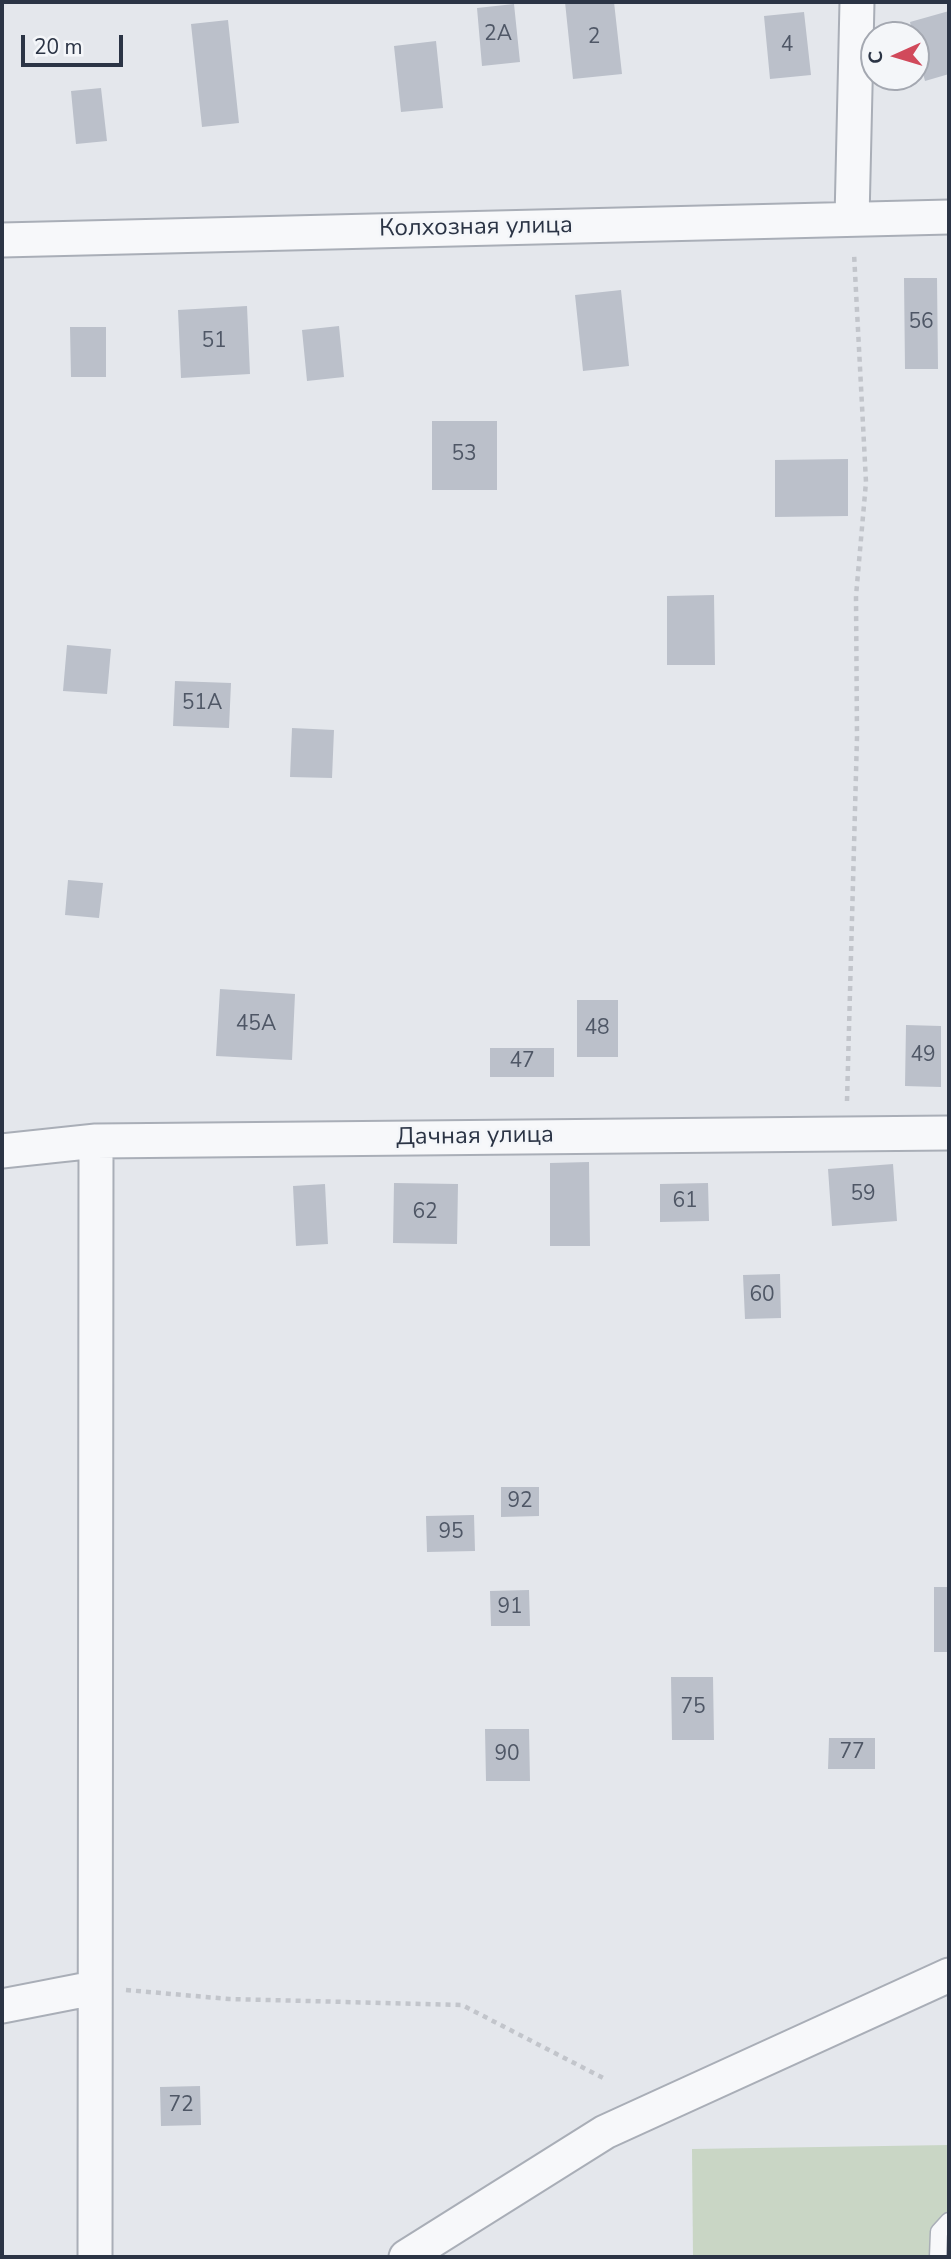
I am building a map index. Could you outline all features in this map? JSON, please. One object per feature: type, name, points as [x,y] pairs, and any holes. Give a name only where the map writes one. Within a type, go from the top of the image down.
[{"type":"street","points":[[852,219],[857,2]]},
{"type":"street","name":"Колхозная улица","points":[[2,240],[949,216]]},
{"type":"street","name":"Дачная улица","points":[[2,1151],[96,1141],[949,1133]]},
{"type":"street","points":[[95,2257],[96,1141]]},
{"type":"street","points":[[406,2257],[605,2132],[949,1975]]},
{"type":"street","points":[[2,2006],[94,1988]]},
{"type":"lane","points":[[938,2257],[939,2232],[949,2221]]},
{"type":"path","points":[[846,1134],[857,737],[856,596],[866,482],[852,219]]},
{"type":"path","points":[[94,1988],[229,1998],[462,2005],[605,2079]]},
{"type":"green space","points":[[949,2145],[949,2257],[693,2257],[692,2149]]},
{"type":"building","points":[[565,2],[614,2],[622,74],[573,79]]},
{"type":"building","points":[[514,4],[520,62],[482,66],[477,8]]},
{"type":"building","points":[[949,11],[949,74],[930,80],[930,21],[914,21]]},
{"type":"building","points":[[804,12],[811,75],[770,79],[764,16]]},
{"type":"building","points":[[228,20],[239,123],[202,127],[191,24]]},
{"type":"building","points":[[436,41],[443,108],[401,112],[394,46]]},
{"type":"building","points":[[101,88],[107,141],[76,144],[71,91]]},
{"type":"building","points":[[904,278],[937,278],[938,369],[905,369]]},
{"type":"building","points":[[621,290],[629,366],[583,371],[575,295]]},
{"type":"building","points":[[247,306],[250,374],[181,378],[178,310]]},
{"type":"building","points":[[339,326],[344,377],[307,381],[302,330]]},
{"type":"building","points":[[70,327],[106,327],[106,377],[71,377]]},
{"type":"building","points":[[432,421],[497,421],[497,490],[432,490]]},
{"type":"building","points":[[848,459],[848,516],[775,517],[775,460]]},
{"type":"building","points":[[714,595],[715,665],[667,665],[667,596]]},
{"type":"building","points":[[67,645],[111,649],[107,694],[63,691]]},
{"type":"building","points":[[175,681],[231,683],[229,728],[173,726]]},
{"type":"building","points":[[292,728],[334,730],[332,778],[290,777]]},
{"type":"building","points":[[68,880],[103,883],[99,918],[65,915]]},
{"type":"building","points":[[220,989],[295,994],[292,1060],[216,1056]]},
{"type":"building","points":[[577,1000],[618,1000],[618,1057],[577,1057]]},
{"type":"building","points":[[906,1025],[941,1026],[941,1087],[905,1086]]},
{"type":"building","points":[[490,1048],[554,1048],[554,1077],[490,1077]]},
{"type":"building","points":[[589,1162],[590,1246],[550,1246],[550,1163]]},
{"type":"building","points":[[893,1164],[897,1221],[832,1226],[828,1169]]},
{"type":"building","points":[[394,1183],[458,1184],[457,1244],[393,1243]]},
{"type":"building","points":[[708,1183],[709,1221],[660,1222],[660,1184]]},
{"type":"building","points":[[325,1184],[328,1244],[296,1246],[293,1186]]},
{"type":"building","points":[[780,1274],[781,1318],[745,1319],[743,1275]]},
{"type":"building","points":[[501,1487],[539,1487],[539,1516],[501,1517]]},
{"type":"building","points":[[474,1515],[475,1551],[427,1552],[426,1516]]},
{"type":"building","points":[[934,1587],[949,1587],[949,1652],[934,1652]]},
{"type":"building","points":[[529,1590],[530,1626],[491,1626],[490,1591]]},
{"type":"building","points":[[671,1677],[713,1677],[714,1740],[672,1740]]},
{"type":"building","points":[[485,1729],[529,1729],[530,1781],[486,1781]]},
{"type":"building","points":[[829,1738],[875,1738],[875,1769],[828,1769]]},
{"type":"building","points":[[200,2086],[201,2125],[161,2126],[160,2087]]}]
